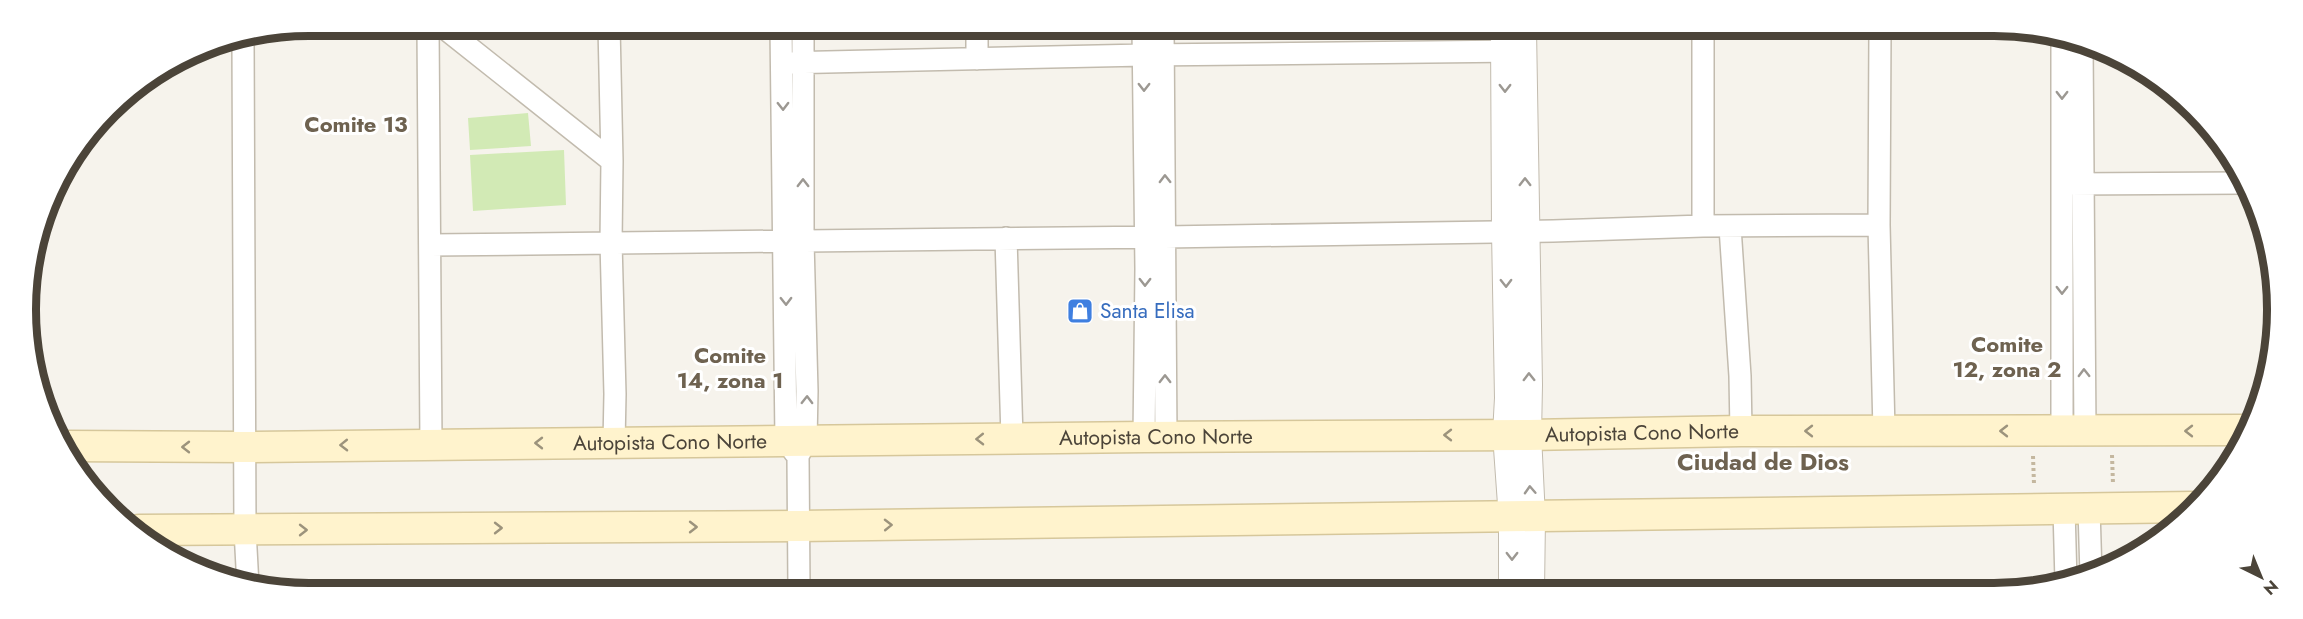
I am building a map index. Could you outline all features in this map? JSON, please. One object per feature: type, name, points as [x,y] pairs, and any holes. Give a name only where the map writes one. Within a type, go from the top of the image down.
[{"type":"main road","name":"Autopista Cono Norte","points":[[73,446],[245,447],[614,443],[797,446],[1012,438],[1517,435],[1741,431],[2239,430]]},
{"type":"main road","points":[[148,530],[1522,518],[2182,507]]},
{"type":"street","points":[[429,36],[431,444]]},
{"type":"street","points":[[455,36],[612,161]]},
{"type":"street","points":[[609,36],[614,443]]},
{"type":"street","points":[[784,36],[793,62]]},
{"type":"street","points":[[799,583],[793,62],[800,36]]},
{"type":"street","points":[[977,36],[977,59]]},
{"type":"street","points":[[1146,36],[1154,55]]},
{"type":"street","points":[[1155,437],[1154,55],[1160,36]]},
{"type":"street","points":[[1703,36],[1703,226]]},
{"type":"street","points":[[1880,36],[1880,225],[1884,431]]},
{"type":"street","points":[[793,62],[1154,55],[1514,40],[1515,230],[1508,398],[1517,435],[1522,518],[1530,583]]},
{"type":"street","points":[[243,44],[245,530],[247,576]]},
{"type":"street","points":[[2062,45],[2061,184],[2086,431]]},
{"type":"street","points":[[2082,51],[2086,431]]},
{"type":"street","points":[[2061,184],[2236,183]]},
{"type":"street","points":[[430,245],[1155,237],[1703,226],[1880,225]]},
{"type":"street","points":[[1730,227],[1740,376],[1741,431]]},
{"type":"street","points":[[1006,237],[1012,438]]},
{"type":"street","points":[[2076,509],[2089,565]]},
{"type":"street","points":[[2067,573],[2076,509]]},
{"type":"street","points":[[1513,583],[1522,518]]},
{"type":"path","points":[[2032,431],[2076,509]]},
{"type":"path","points":[[2076,509],[2086,431]]},
{"type":"green space","points":[[528,113],[531,146],[470,150],[468,118]]},
{"type":"green space","points":[[564,150],[566,205],[473,211],[470,155]]},
{"type":"place","name":"Santa Elisa","points":[[1080,311]]},
{"type":"district","name":"Comite 13","points":[[356,124]]},
{"type":"district","name":"Comite 12, zona 2","points":[[2007,356]]},
{"type":"district","name":"Comite 14, zona 1","points":[[730,368]]},
{"type":"district","name":"Ciudad de Dios","points":[[1763,462]]}]
